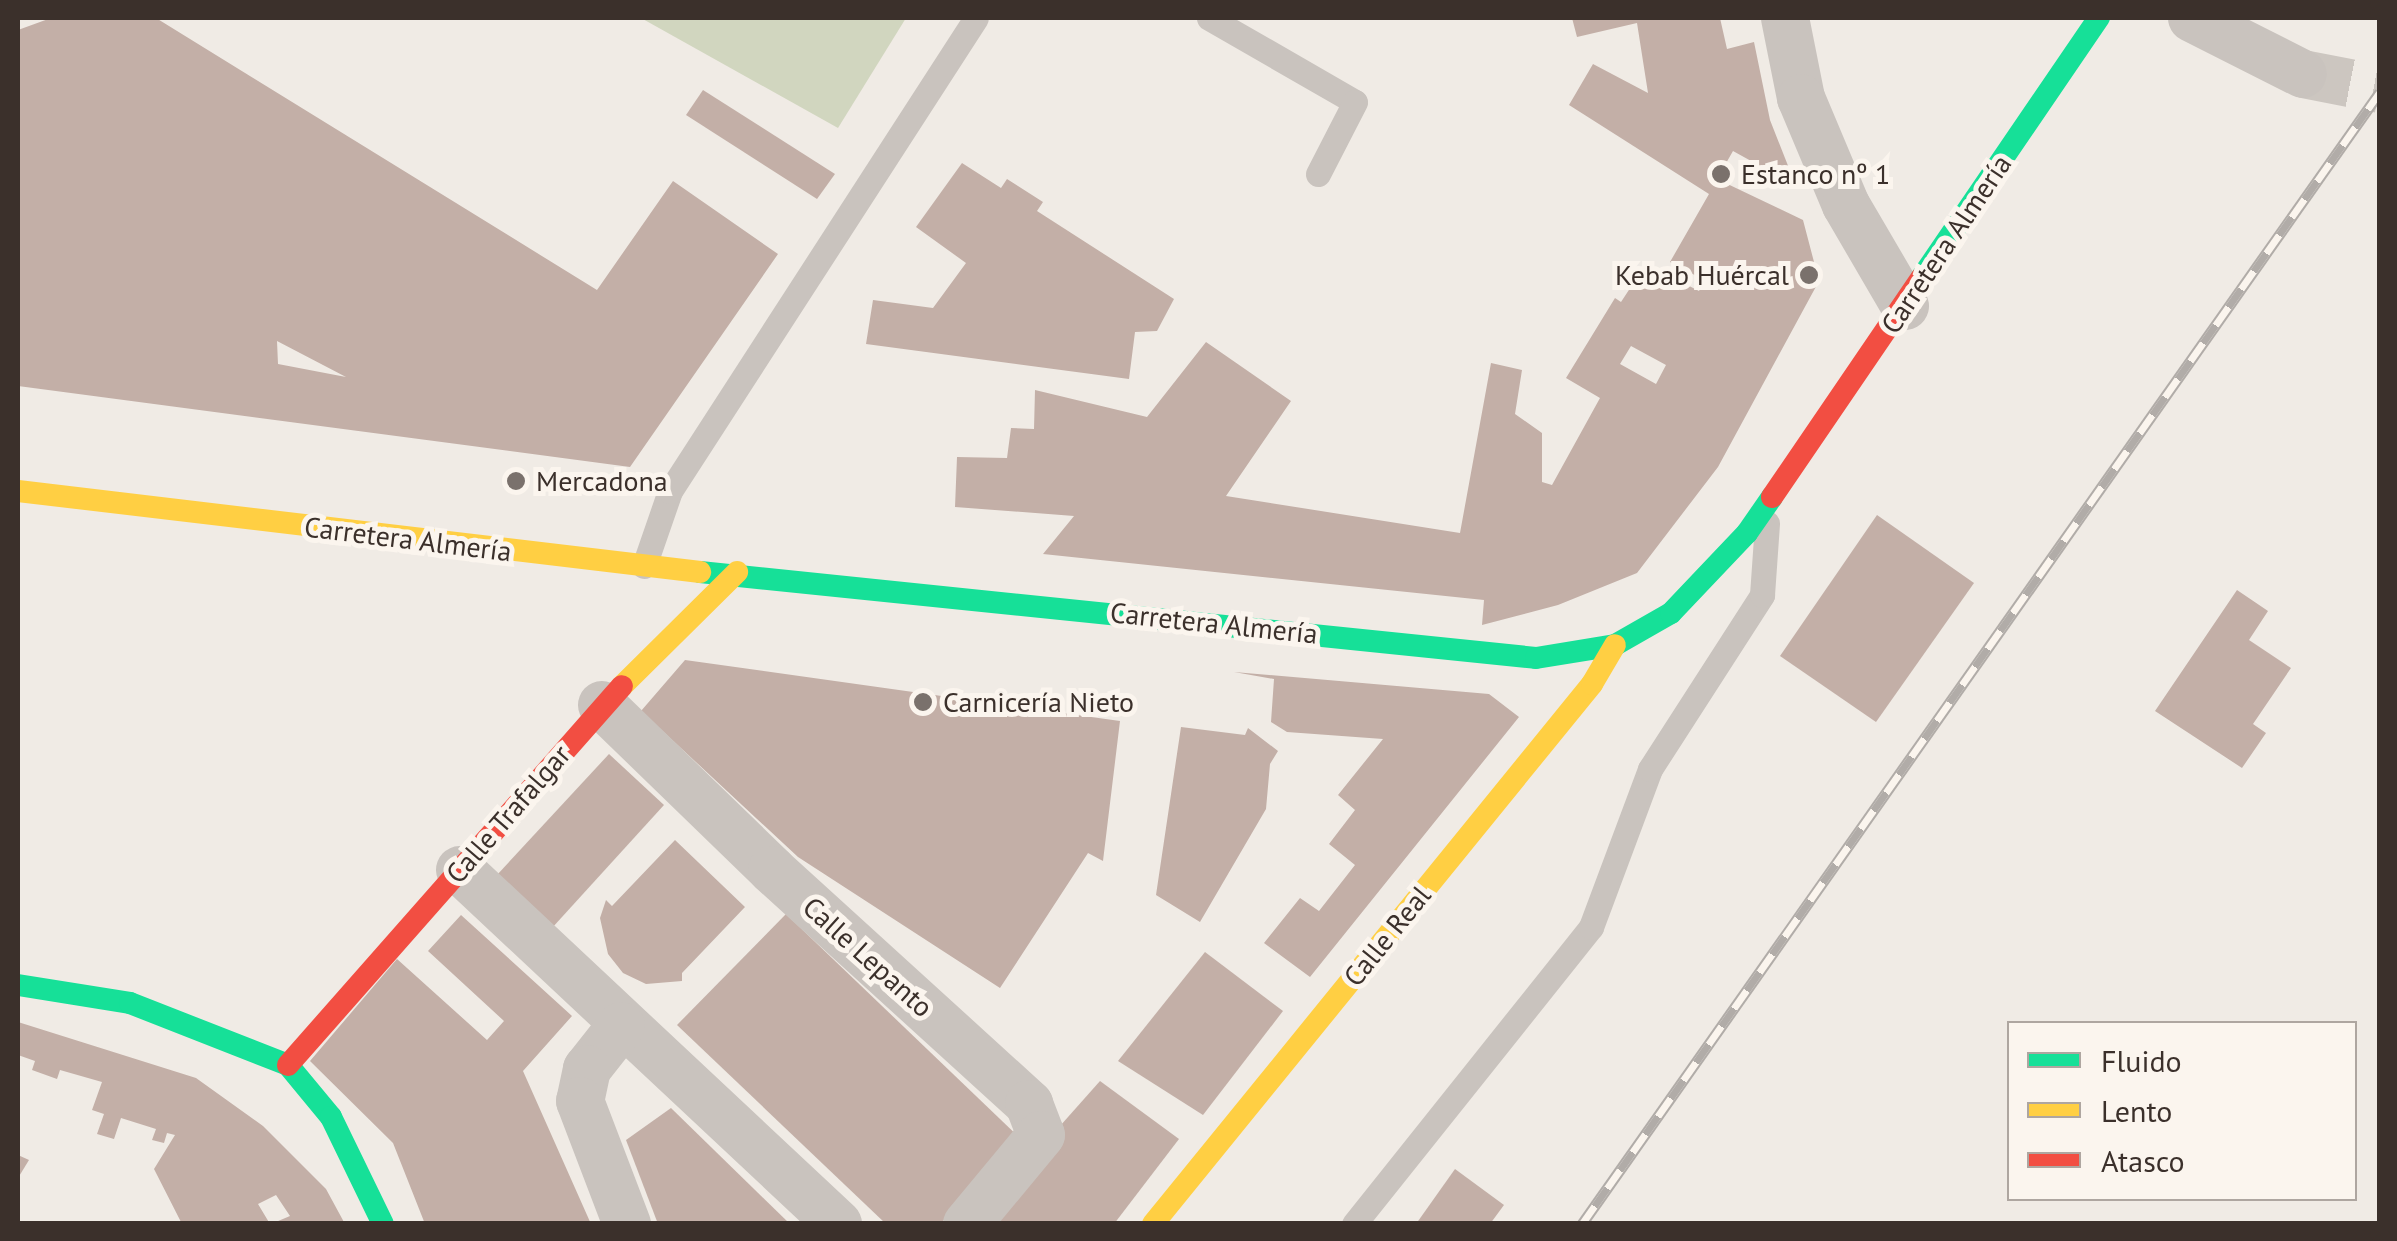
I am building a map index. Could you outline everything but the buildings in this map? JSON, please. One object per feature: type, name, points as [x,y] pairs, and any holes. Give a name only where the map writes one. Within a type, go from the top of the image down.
[{"type":"main road","name":"Carretera Almería","points":[[18,491],[644,566],[737,572],[1536,658],[1615,644],[1671,613],[1768,503],[2099,18]]},
{"type":"main road","name":"Calle Trafalgar","points":[[288,1064],[602,705],[737,572]]},
{"type":"main road","name":"Calle Real","points":[[1153,1224],[1592,684],[1615,644]]},
{"type":"main road","points":[[18,985],[130,1003],[288,1064],[331,1117],[383,1224]]},
{"type":"street","points":[[1785,18],[1801,98],[1816,134],[1846,205],[1905,306]]},
{"type":"street","points":[[2192,18],[2303,74]]},
{"type":"street","name":"Calle Lepanto","points":[[602,705],[772,870],[1030,1104],[1040,1135],[967,1224]]},
{"type":"street","points":[[460,870],[621,1026],[838,1224]]},
{"type":"street","points":[[621,1026],[587,1069],[580,1100],[627,1224]]},
{"type":"lane","points":[[644,566],[670,491],[976,18]]},
{"type":"lane","points":[[1209,18],[1355,102],[1318,174]]},
{"type":"lane","points":[[1354,1224],[1591,928],[1650,769],[1762,594],[1768,503]]},
{"type":"green space","points":[[641,18],[906,18],[838,128]]},
{"type":"tunnel","points":[[2303,74],[2380,89]]},
{"type":"railway","points":[[1582,1224],[2380,92]]},
{"type":"traffic: fast","points":[[1922,277],[2099,18]]},
{"type":"traffic: fast","points":[[700,572],[1536,658],[1615,645],[1671,613],[1747,533],[1772,497]]},
{"type":"traffic: fast","points":[[18,985],[130,1003],[288,1065],[331,1117],[383,1224]]},
{"type":"traffic: slow","points":[[18,491],[700,572]]},
{"type":"traffic: slow","points":[[622,686],[737,572]]},
{"type":"traffic: slow","points":[[1153,1224],[1592,684],[1615,645]]},
{"type":"traffic: jam","points":[[1772,497],[1922,277]]},
{"type":"traffic: jam","points":[[288,1065],[622,686]]},
{"type":"place","name":"Estanco nº 1","points":[[1721,174]]},
{"type":"place","name":"Kebab Huércal","points":[[1809,275]]},
{"type":"place","name":"Mercadona","points":[[516,481]]},
{"type":"place","name":"Carnicería Nieto","points":[[923,702]]}]
